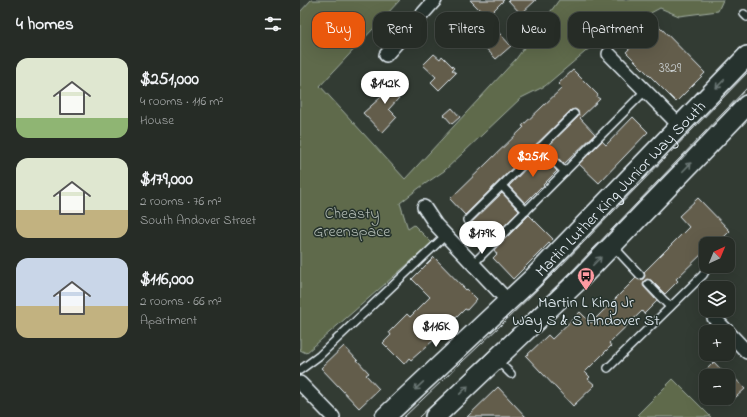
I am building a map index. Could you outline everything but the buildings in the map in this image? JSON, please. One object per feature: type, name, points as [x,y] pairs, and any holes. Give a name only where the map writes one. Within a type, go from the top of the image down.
[{"type":"main road","name":"Martin Luther King Junior Way South","points":[[385,417],[533,278],[607,203],[747,56]]},
{"type":"main road","name":"Martin Luther King Junior Way South","points":[[435,417],[552,306],[747,105]]},
{"type":"street","points":[[386,55],[435,0]]},
{"type":"street","points":[[609,54],[680,126]]},
{"type":"street","points":[[424,207],[446,234],[508,301]]},
{"type":"street","points":[[714,318],[721,325]]},
{"type":"street","points":[[735,339],[747,352]]},
{"type":"street","points":[[300,383],[333,417]]},
{"type":"lane","points":[[473,264],[645,91]]},
{"type":"lane","points":[[467,220],[574,114]]},
{"type":"lane","points":[[540,147],[565,172]]},
{"type":"lane","points":[[502,186],[526,211]]},
{"type":"lane","points":[[300,370],[319,356],[446,234]]},
{"type":"lane","points":[[612,245],[640,275]]},
{"type":"lane","points":[[608,368],[704,273]]},
{"type":"lane","points":[[648,284],[670,307]]},
{"type":"lane","points":[[496,359],[511,374]]},
{"type":"green space","name":"Cheasty Greenspace","points":[[311,0],[400,0],[389,12],[373,12],[373,29],[365,38],[365,12],[312,12],[312,48],[355,48],[320,86],[405,179],[516,59],[524,48],[560,48],[560,12],[550,12],[559,0],[723,0],[718,11],[679,16],[660,8],[652,12],[568,12],[568,48],[590,48],[545,86],[521,98],[444,171],[400,203],[408,229],[414,225],[432,243],[306,353],[300,350],[300,12]]},
{"type":"green space","points":[[673,379],[711,417],[641,417],[638,414]]},
{"type":"tram line","points":[[404,417],[556,271],[747,73]]},
{"type":"tram line","points":[[419,417],[487,354],[572,271],[747,88]]},
{"type":"place","name":"Martin L King Jr Way S & S Andover St","points":[[586,291]]}]
